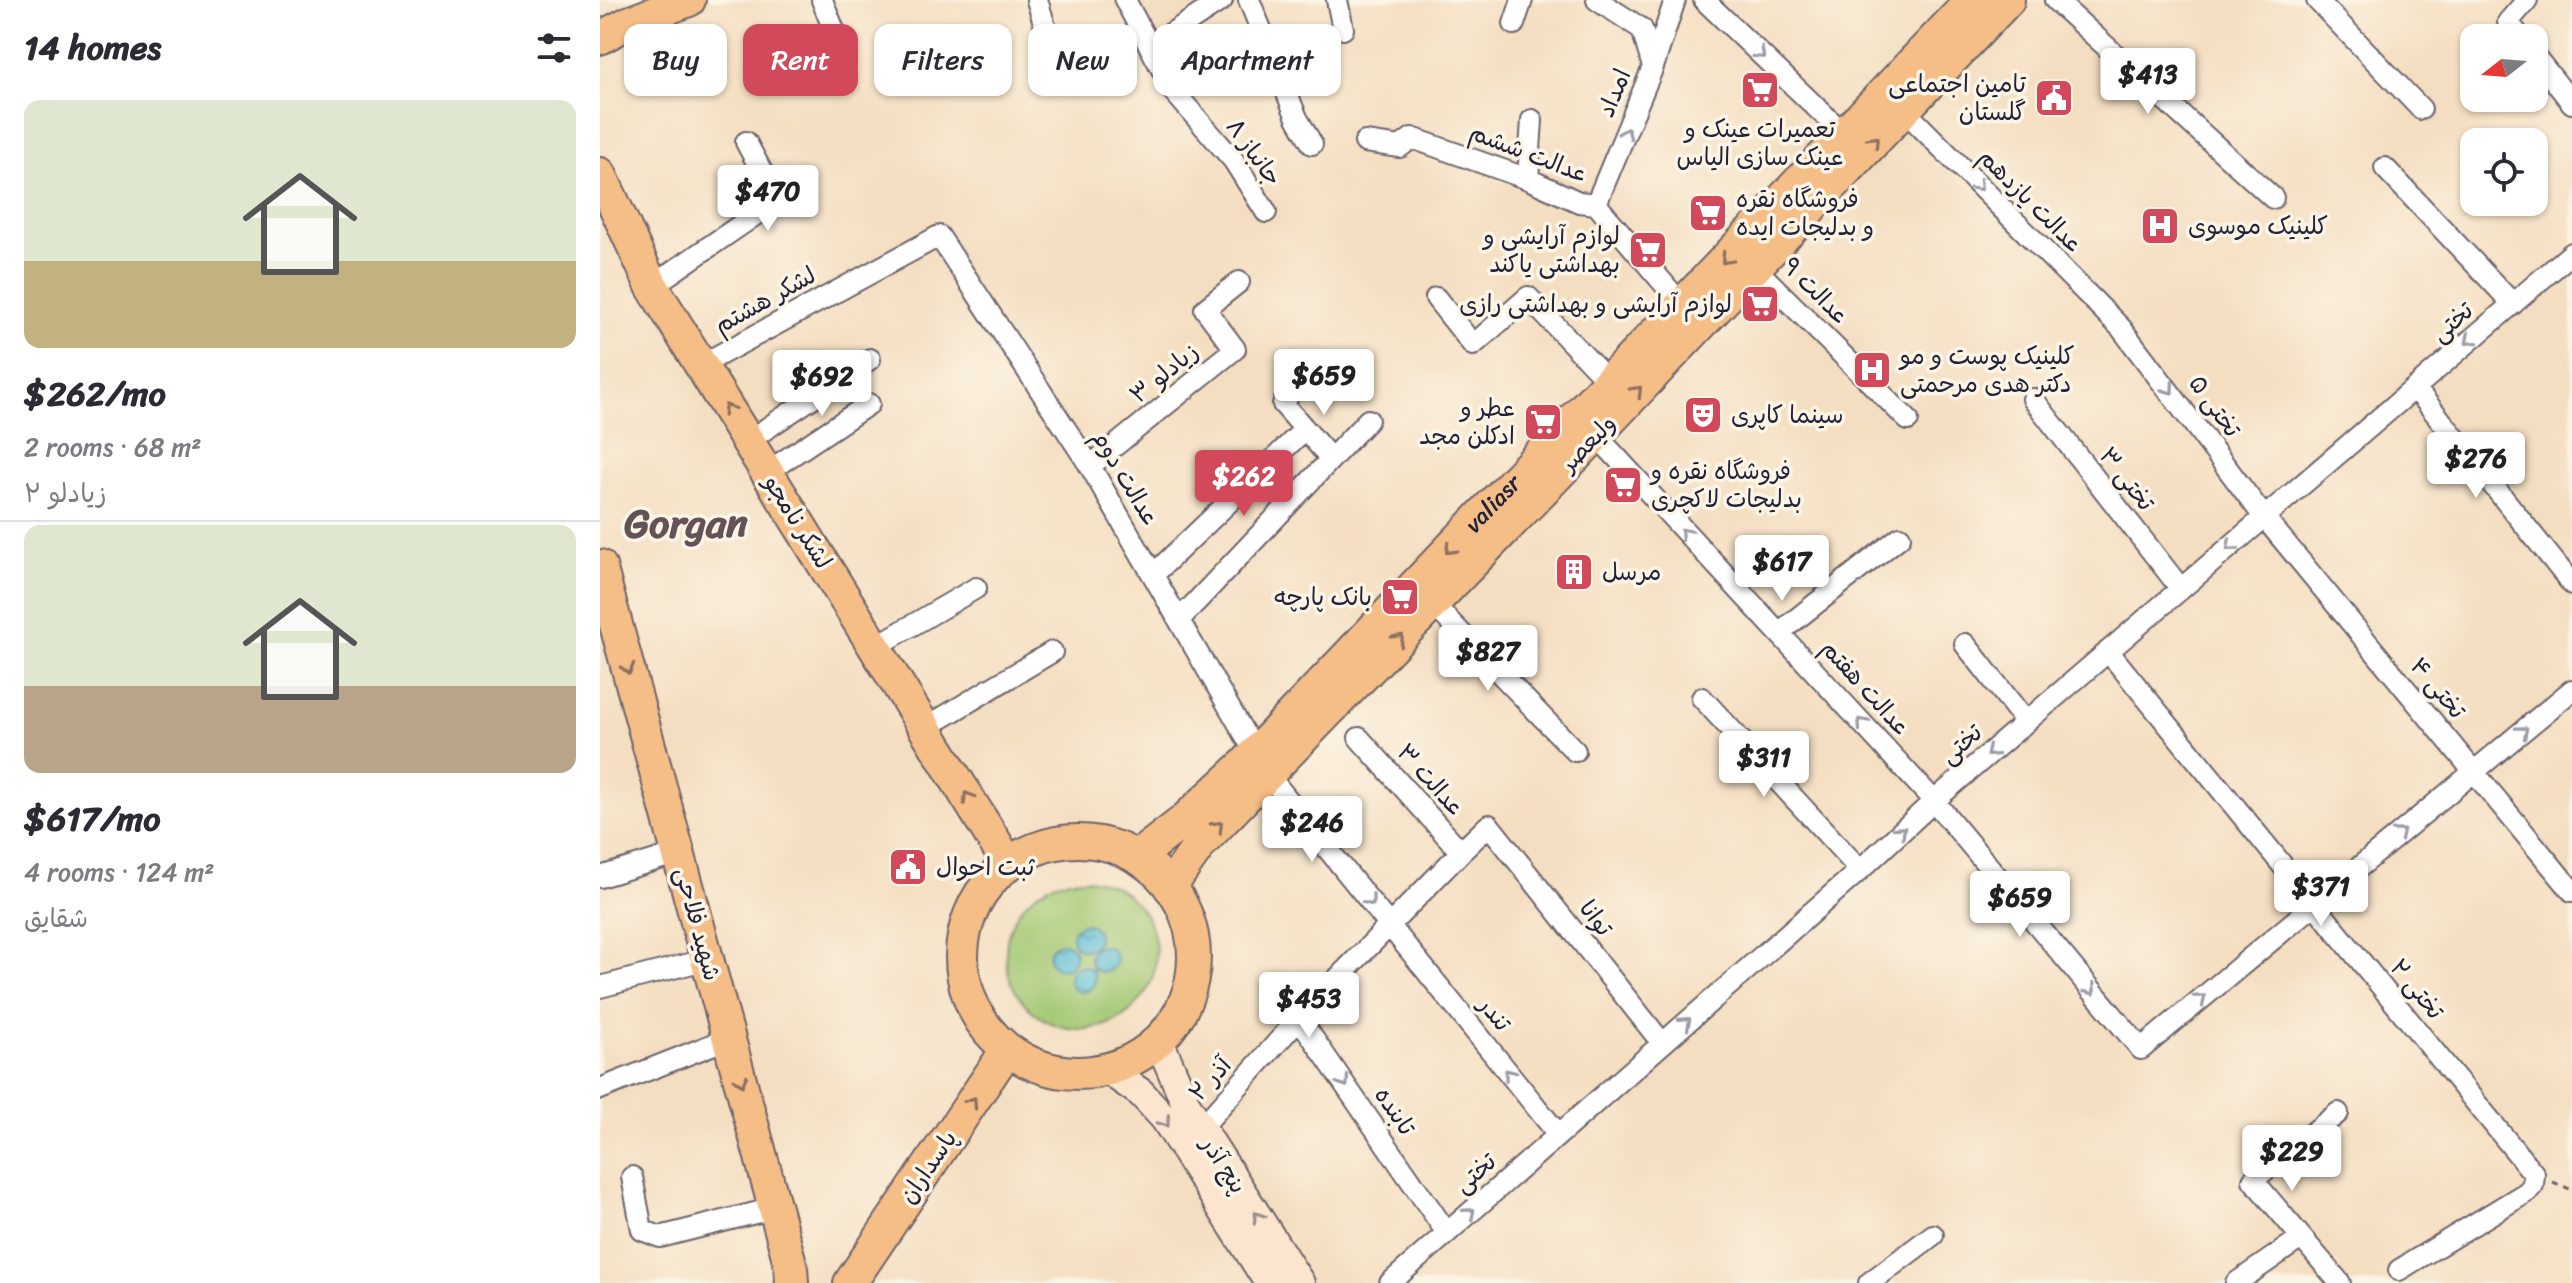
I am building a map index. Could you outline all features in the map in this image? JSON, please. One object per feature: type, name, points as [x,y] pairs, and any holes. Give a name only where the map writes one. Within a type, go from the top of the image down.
[{"type":"main road","points":[[600,38],[628,23],[689,0]]},
{"type":"main road","name":"valiasr","points":[[1137,857],[1262,764],[1609,382],[1972,0]]},
{"type":"main road","name":"ولیعصر","points":[[1170,887],[1262,764],[1433,604],[2008,0]]},
{"type":"main road","name":"لشکر نامجو","points":[[600,174],[652,286],[1003,855]]},
{"type":"main road","points":[[600,232],[652,286]]},
{"type":"main road","name":"شهید فلاحی","points":[[600,566],[608,630],[679,853],[775,1208],[798,1278]]},
{"type":"main road","points":[[1079,841],[1109,845],[1137,857],[1170,887],[1180,902],[1190,929],[1193,975],[1181,1010],[1159,1041],[1127,1064],[1108,1070],[1073,1074],[1003,1056],[971,1004],[963,976],[962,947],[965,927],[1003,855],[1079,841]]},
{"type":"main road","name":"پنج آذر","points":[[1159,1041],[1187,1106],[1300,1283]]},
{"type":"main road","name":"پاسداران","points":[[850,1283],[1003,1056]]},
{"type":"main road","name":"پنج آذر","points":[[1108,1070],[1141,1093],[1165,1119],[1269,1283]]},
{"type":"street","points":[[822,0],[832,24]]},
{"type":"street","points":[[1037,0],[1044,24]]},
{"type":"street","name":"جانباز ۸","points":[[1125,0],[1174,92],[1234,161],[1266,212]]},
{"type":"street","points":[[1150,47],[1222,0]]},
{"type":"street","points":[[1249,0],[1297,118],[1312,144]]},
{"type":"street","points":[[1337,0],[1343,29]]},
{"type":"street","points":[[1514,24],[1522,0]]},
{"type":"street","points":[[1597,0],[1642,29],[1653,67]]},
{"type":"street","name":"امداد","points":[[1596,204],[1653,67],[1675,0]]},
{"type":"street","points":[[1704,0],[1844,134]]},
{"type":"street","points":[[2055,0],[2273,198]]},
{"type":"street","points":[[2317,0],[2421,109]]},
{"type":"street","points":[[2517,24],[2527,0]]},
{"type":"street","points":[[2548,73],[2572,103]]},
{"type":"street","name":"عدالت یازدهم","points":[[1904,110],[2121,328]]},
{"type":"street","points":[[1528,179],[1532,120]]},
{"type":"street","name":"عدالت ششم","points":[[1365,142],[1400,147],[1412,138],[1528,179],[1579,202],[1596,204],[1682,305]]},
{"type":"street","points":[[652,286],[777,200],[746,142]]},
{"type":"street","points":[[2385,168],[2513,304]]},
{"type":"street","name":"لشکر هشتم","points":[[701,365],[939,236]]},
{"type":"street","name":"عدالت دوم","points":[[939,236],[1090,466],[1262,764]]},
{"type":"street","name":"تختی","points":[[1390,1283],[1860,870],[1934,801],[2571,257]]},
{"type":"street","name":"عدالت ۹","points":[[1755,268],[1908,420]]},
{"type":"street","name":"زیادلو ۳","points":[[1090,466],[1235,349],[1205,309],[1239,282]]},
{"type":"street","points":[[1436,298],[1473,345],[1528,297],[1609,382]]},
{"type":"street","name":"۵ تختی","points":[[2121,328],[2264,517]]},
{"type":"street","points":[[748,441],[870,359]]},
{"type":"street","points":[[1301,376],[1283,404],[1331,459]]},
{"type":"street","points":[[2415,388],[2572,584]]},
{"type":"street","name":"تختی ۳","points":[[2033,399],[2181,589]]},
{"type":"street","points":[[767,472],[869,404]]},
{"type":"street","points":[[1179,620],[1368,420]]},
{"type":"street","points":[[1153,575],[1305,429]]},
{"type":"street","name":"عدالت هفتم","points":[[1596,435],[1934,801],[2141,1049],[2315,904]]},
{"type":"street","name":"تختی ۴","points":[[2264,517],[2572,891]]},
{"type":"street","points":[[1780,632],[1900,537]]},
{"type":"street","points":[[875,647],[976,588]]},
{"type":"street","points":[[1433,604],[1575,751]]},
{"type":"street","points":[[1965,644],[2026,722]]},
{"type":"street","name":"تختی ۲","points":[[2108,651],[2534,1174],[2533,1185],[2527,1192],[2399,1270]]},
{"type":"street","points":[[925,728],[1052,652]]},
{"type":"street","points":[[2315,904],[2572,690]]},
{"type":"street","points":[[1702,698],[1860,870]]},
{"type":"street","name":"عدالت ۳","points":[[1359,738],[1461,852],[1390,926]]},
{"type":"street","name":"تندر","points":[[1262,764],[1558,1134]]},
{"type":"street","name":"توانا","points":[[1461,852],[1489,825],[1662,1043]]},
{"type":"street","points":[[600,877],[679,853]]},
{"type":"street","name":"۲ آذر","points":[[1201,1128],[1299,1018],[1390,926]]},
{"type":"street","points":[[600,987],[708,959]]},
{"type":"street","name":"تابنده","points":[[1299,1018],[1447,1233]]},
{"type":"street","points":[[600,1089],[729,1038]]},
{"type":"street","points":[[2338,1113],[2253,1180],[2340,1283]]},
{"type":"street","points":[[632,1177],[642,1230],[660,1237],[775,1208]]},
{"type":"street","points":[[1869,1283],[1933,1235]]},
{"type":"street","points":[[2236,1283],[2301,1238]]},
{"type":"green space","points":[[1081,879],[1110,884],[1134,901],[1151,925],[1156,954],[1151,983],[1134,1007],[1110,1024],[1081,1029],[1052,1024],[1028,1007],[1011,983],[1006,954],[1011,925],[1028,901],[1052,884]]},
{"type":"water","points":[[1085,924],[1094,928],[1098,937],[1094,946],[1085,950],[1076,946],[1072,937],[1076,928]]},
{"type":"water","points":[[1062,943],[1071,947],[1075,956],[1071,965],[1062,969],[1053,965],[1049,956],[1053,947]]},
{"type":"water","points":[[1103,946],[1112,950],[1116,959],[1112,968],[1103,972],[1094,968],[1090,959],[1094,950]]},
{"type":"water","points":[[1082,966],[1091,970],[1095,979],[1091,988],[1082,992],[1073,988],[1069,979],[1073,970]]},
{"type":"place","name":"تعمیرات عینک و عینک سازی الیاس","points":[[1760,90]]},
{"type":"place","name":"تامین اجتماعی گلستان","points":[[2054,98]]},
{"type":"place","name":"فروشگاه نقره و بدلیجات ایده","points":[[1708,213]]},
{"type":"place","name":"کلینیک موسوی","points":[[2160,226]]},
{"type":"place","name":"لوازم آرایشی و بهداشتی یاکند","points":[[1648,250]]},
{"type":"place","name":"لوازم آرایشی و بهداشتی رازی","points":[[1760,304]]},
{"type":"place","name":"کلینیک پوست و مو دکتر هدی مرحمتی","points":[[1872,370]]},
{"type":"place","name":"سینما کاپری","points":[[1703,415]]},
{"type":"place","name":"عطر و ادکلن مجد","points":[[1543,422]]},
{"type":"place","name":"فروشگاه نقره و بدلیجات لاکچری","points":[[1623,485]]},
{"type":"place","name":"مرسل","points":[[1574,572]]},
{"type":"place","name":"بانک پارچه","points":[[1400,597]]},
{"type":"place","name":"ثبت احوال","points":[[908,867]]},
{"type":"district","name":"Gorgan","points":[[686,523]]}]
